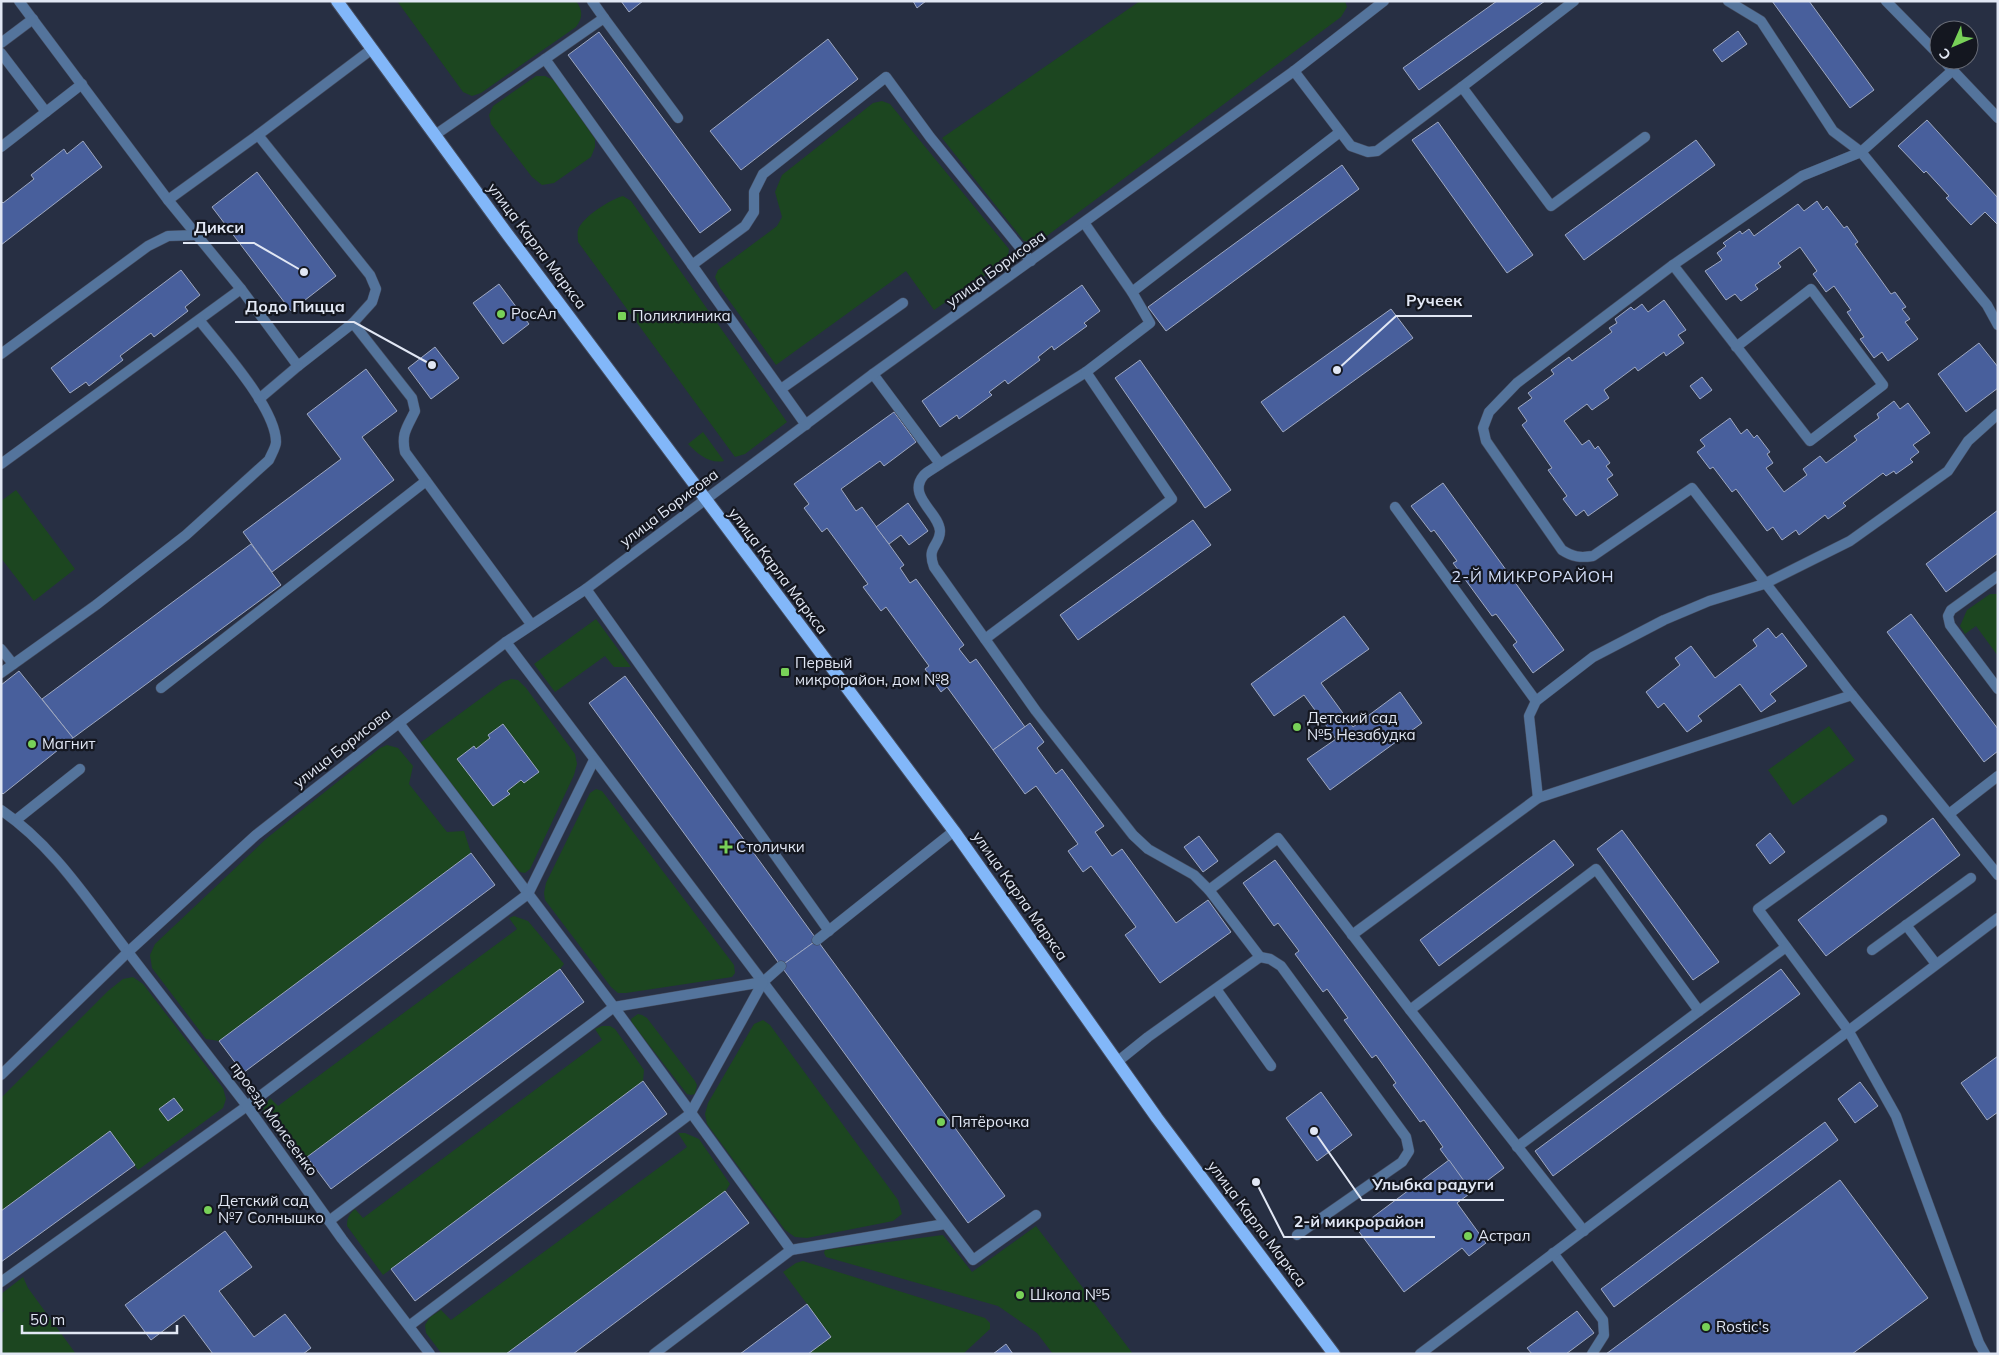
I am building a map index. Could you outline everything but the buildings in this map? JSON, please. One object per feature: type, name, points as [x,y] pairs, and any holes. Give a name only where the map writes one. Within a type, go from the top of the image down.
[{"type":"main road","name":"улица Карла Маркса","points":[[337,1],[706,500],[954,831],[1117,1062],[1334,1354]]},
{"type":"street","points":[[19,1],[168,200],[241,289],[298,366]]},
{"type":"street","points":[[592,1],[678,118]]},
{"type":"street","name":"улица Борисова","points":[[1,1075],[128,952],[256,835],[399,723],[531,624],[586,589],[873,374],[1084,224],[1294,71],[1384,1]]},
{"type":"street","points":[[1294,71],[1350,146],[1368,152],[1377,151],[1574,1]]},
{"type":"street","points":[[1728,1],[1761,21],[1833,131],[1861,152],[1987,304],[1998,325]]},
{"type":"street","points":[[1886,1],[1929,46]]},
{"type":"street","points":[[435,134],[604,18]]},
{"type":"street","points":[[1,43],[33,19]]},
{"type":"street","points":[[168,200],[372,49]]},
{"type":"street","points":[[1,52],[46,112]]},
{"type":"street","points":[[545,59],[806,425]]},
{"type":"street","points":[[1998,118],[1953,70],[1861,152],[1802,176],[1673,265],[1517,383],[1489,412],[1483,428],[1486,441],[1562,550],[1571,556],[1580,558],[1593,556],[1692,488],[1764,584],[1998,875]]},
{"type":"street","points":[[692,264],[745,226],[754,212],[754,192],[763,174],[886,77],[930,137],[1031,261]]},
{"type":"street","points":[[1,146],[82,84]]},
{"type":"street","points":[[1462,87],[1550,206],[1645,137]]},
{"type":"street","points":[[1132,292],[1340,132]]},
{"type":"street","points":[[258,135],[370,275],[376,290],[372,302],[353,323],[259,399]]},
{"type":"street","points":[[1084,224],[1132,292],[1150,323],[1086,372],[924,476],[920,484],[920,497],[938,523],[940,532],[931,552],[931,560],[934,567],[1036,711],[1133,835],[1148,849],[1194,875],[1209,890],[1260,957],[1270,959],[1281,966],[1406,1138],[1409,1151],[1402,1162],[1297,1235]]},
{"type":"street","points":[[1,354],[148,246],[168,236],[198,235]]},
{"type":"street","points":[[1673,265],[1736,347],[1810,441],[1883,385],[1811,289],[1736,347]]},
{"type":"street","points":[[1,464],[200,321],[241,289]]},
{"type":"street","points":[[781,389],[903,303]]},
{"type":"street","points":[[1,673],[96,605],[186,535],[269,460],[276,443],[272,425],[259,399],[200,321]]},
{"type":"street","points":[[353,323],[412,398],[415,411],[402,440],[405,452],[531,624]]},
{"type":"street","points":[[985,638],[1172,499],[1086,372]]},
{"type":"street","points":[[873,374],[940,464]]},
{"type":"street","points":[[1538,798],[1529,716],[1536,702],[1593,657],[1664,620],[1709,601],[1764,584],[1850,541],[1948,471],[1968,441],[1998,414]]},
{"type":"street","points":[[161,688],[426,481]]},
{"type":"street","points":[[1395,507],[1536,702]]},
{"type":"street","points":[[1998,576],[1951,610],[1948,616],[1950,625],[1998,689]]},
{"type":"street","points":[[586,589],[829,931]]},
{"type":"street","points":[[506,642],[972,1260],[1036,1215]]},
{"type":"street","points":[[1,649],[13,664]]},
{"type":"street","points":[[1352,935],[1538,798],[1852,695]]},
{"type":"street","points":[[399,723],[614,1007],[690,1114],[791,1250]]},
{"type":"street","points":[[1,1282],[247,1106],[528,894],[594,760]]},
{"type":"street","points":[[16,820],[80,769]]},
{"type":"street","points":[[1949,814],[1998,776]]},
{"type":"street","name":"проезд Моисеенко","points":[[1,810],[16,820],[54,856],[247,1106],[329,1221],[430,1354]]},
{"type":"street","points":[[1882,820],[1758,909],[1848,1030],[1896,1116],[1985,1354]]},
{"type":"street","points":[[817,940],[954,831]]},
{"type":"street","points":[[1209,890],[1278,838],[1517,1148],[1584,1231]]},
{"type":"street","points":[[1410,1010],[1596,869],[1699,1011]]},
{"type":"street","points":[[1872,950],[1972,878]]},
{"type":"street","points":[[1420,1354],[1998,918]]},
{"type":"street","points":[[1906,925],[1936,964]]},
{"type":"street","points":[[1517,1148],[1786,947]]},
{"type":"street","points":[[1117,1062],[1148,1037],[1260,957]]},
{"type":"street","points":[[409,1326],[690,1114],[763,982],[781,966]]},
{"type":"street","points":[[329,1221],[614,1007],[763,982]]},
{"type":"street","points":[[1216,988],[1271,1066]]},
{"type":"street","points":[[654,1354],[791,1250],[945,1224]]},
{"type":"street","points":[[1553,1253],[1603,1320],[1604,1335],[1592,1354]]},
{"type":"green space","points":[[397,1],[576,1],[581,14],[576,27],[481,93],[472,96],[463,92]]},
{"type":"green space","points":[[1140,1],[1345,1],[1347,7],[1341,17],[1044,238],[1035,242],[1024,241],[942,138]]},
{"type":"green space","points":[[536,76],[545,76],[555,81],[595,139],[595,147],[591,157],[554,183],[542,185],[532,177],[491,124],[489,115],[493,106]]},
{"type":"green space","points":[[882,101],[890,104],[1009,249],[1008,257],[1002,264],[934,310],[906,271],[776,365],[720,288],[715,277],[718,270],[777,226],[782,217],[775,192],[782,175],[873,103]]},
{"type":"green space","points":[[623,196],[631,201],[787,422],[745,454],[735,457],[578,242],[578,230],[585,220],[605,205]]},
{"type":"green space","points":[[703,432],[724,461],[709,460],[688,444]]},
{"type":"green space","points":[[16,490],[75,569],[34,601],[1,558],[1,501]]},
{"type":"green space","points":[[1990,594],[1998,594],[1998,656],[1976,626],[1965,634],[1960,626],[1967,610]]},
{"type":"green space","points":[[596,619],[631,667],[614,667],[605,656],[555,692],[534,664]]},
{"type":"green space","points":[[511,679],[518,680],[526,688],[575,754],[577,764],[574,775],[530,869],[525,873],[520,872],[514,866],[420,743],[503,682]]},
{"type":"green space","points":[[1829,726],[1855,760],[1793,805],[1768,770]]},
{"type":"green space","points":[[387,745],[398,748],[413,766],[409,784],[447,832],[464,831],[471,853],[219,1041],[206,1039],[152,968],[150,955],[155,944],[267,838],[380,748]]},
{"type":"green space","points":[[596,789],[602,791],[734,965],[735,973],[732,977],[618,993],[611,987],[545,900],[546,883],[590,793]]},
{"type":"green space","points":[[514,916],[528,921],[564,964],[560,969],[300,1162],[264,1114],[263,1109],[270,1098],[278,1106],[517,929],[509,918]]},
{"type":"green space","points":[[133,977],[143,984],[223,1088],[226,1099],[223,1108],[138,1170],[110,1132],[1,1211],[1,1098],[108,991],[123,979]]},
{"type":"green space","points":[[638,1014],[647,1018],[695,1081],[697,1085],[695,1094],[687,1094],[632,1023],[631,1019]]},
{"type":"green space","points":[[763,1020],[770,1025],[898,1200],[902,1214],[893,1221],[807,1238],[795,1237],[785,1230],[707,1124],[705,1114],[708,1103],[754,1024]]},
{"type":"green space","points":[[602,1026],[610,1026],[615,1029],[644,1070],[643,1081],[383,1275],[347,1226],[351,1213],[355,1209],[363,1218],[602,1040],[595,1029]]},
{"type":"green space","points":[[678,1133],[685,1133],[699,1139],[730,1184],[725,1192],[506,1354],[442,1354],[426,1333],[425,1325],[430,1317],[441,1310],[451,1320],[687,1147]]},
{"type":"green space","points":[[1036,1226],[1133,1354],[1053,1354],[1037,1333],[998,1306],[826,1257],[824,1253],[825,1250],[943,1235],[972,1272]]},
{"type":"green space","points":[[803,1261],[985,1318],[990,1323],[990,1329],[963,1354],[808,1354],[831,1336],[783,1272],[796,1263]]},
{"type":"green space","points":[[23,1277],[28,1288],[76,1354],[1,1354],[1,1313],[4,1311],[1,1304],[1,1294]]},
{"type":"place","name":"Дикси","points":[[304,272]]},
{"type":"place","name":"РосАл","points":[[501,314]]},
{"type":"place","name":"Поликлиника","points":[[622,316]]},
{"type":"place","name":"Додо Пицца","points":[[432,365]]},
{"type":"place","name":"Ручеек","points":[[1337,370]]},
{"type":"place","name":"Первый микрорайон, дом №8","points":[[785,672]]},
{"type":"place","name":"Детский сад №5 Незабудка","points":[[1297,727]]},
{"type":"place","name":"Магнит","points":[[32,744]]},
{"type":"place","name":"Столички","points":[[726,847]]},
{"type":"place","name":"Пятёрочка","points":[[941,1122]]},
{"type":"place","name":"Улыбка радуги","points":[[1314,1131]]},
{"type":"place","name":"2-й микрорайон","points":[[1256,1182]]},
{"type":"place","name":"Детский сад №7 Солнышко","points":[[208,1210]]},
{"type":"place","name":"Астрал","points":[[1468,1236]]},
{"type":"place","name":"Школа №5","points":[[1020,1295]]},
{"type":"place","name":"Rostic's","points":[[1706,1327]]},
{"type":"district","name":"2-Й МИКРОРАЙОН","points":[[1533,576]]}]
